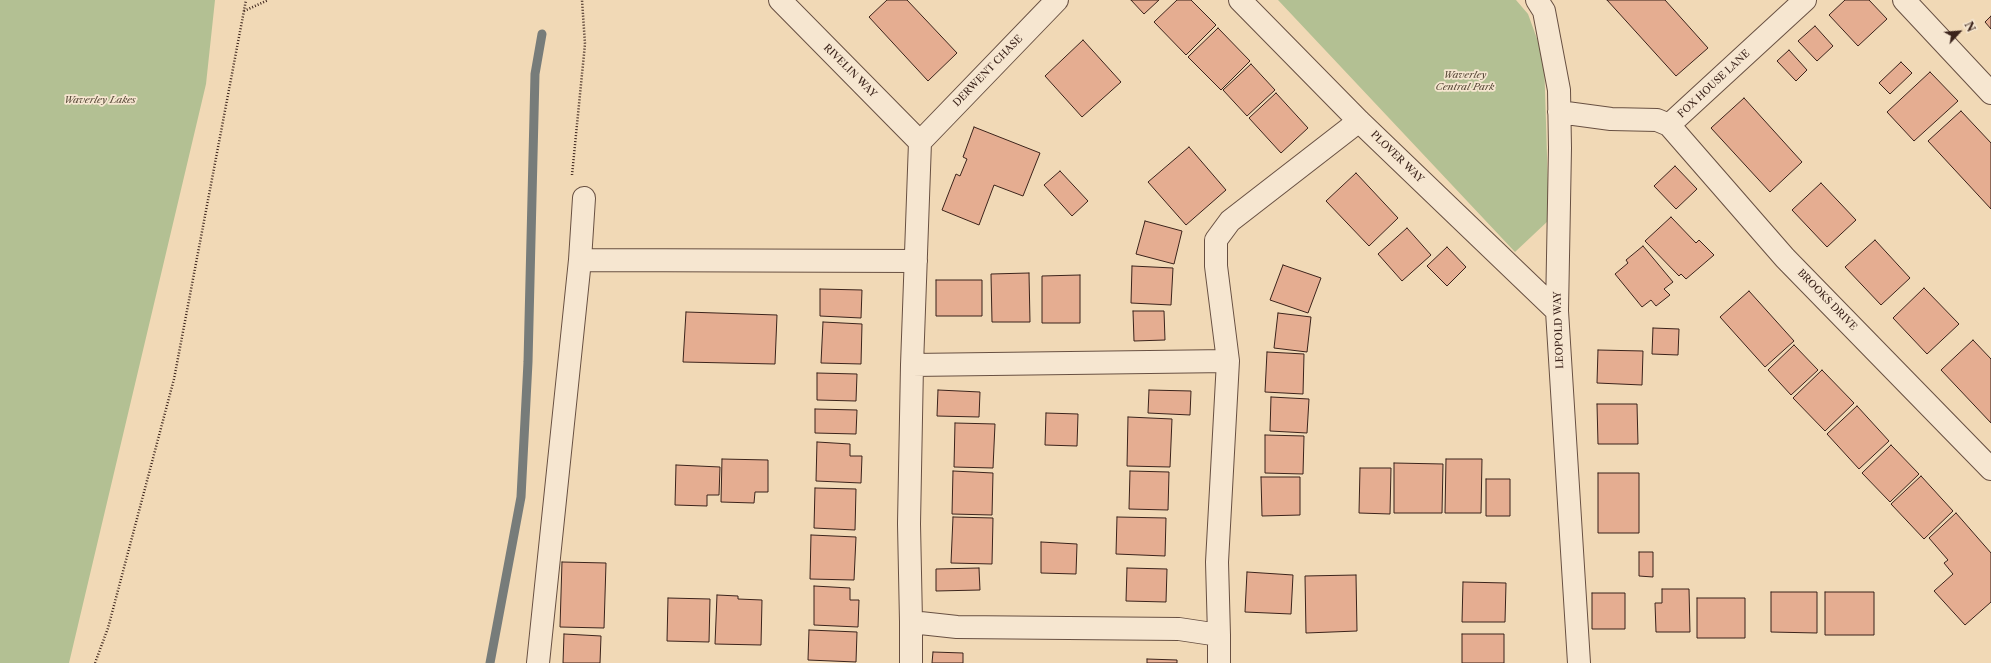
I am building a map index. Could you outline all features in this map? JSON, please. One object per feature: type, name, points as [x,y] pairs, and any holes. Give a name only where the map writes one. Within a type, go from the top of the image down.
[{"type":"street","name":"RIVELIN WAY","points":[[780,0],[920,142]]},
{"type":"street","name":"DERWENT CHASE","points":[[920,142],[1057,0]]},
{"type":"street","name":"PLOVER WAY","points":[[1240,0],[1359,121],[1556,311]]},
{"type":"street","name":"LEOPOLD WAY","points":[[1537,0],[1544,11],[1559,90],[1560,112],[1556,311],[1579,663]]},
{"type":"street","name":"FOX HOUSE LANE","points":[[1560,112],[1611,119],[1657,120],[1669,125],[1805,0]]},
{"type":"street","points":[[1904,0],[1991,93]]},
{"type":"street","points":[[1219,663],[1217,562],[1228,361],[1216,266],[1216,240],[1230,221],[1359,121]]},
{"type":"street","name":"BROOKS DRIVE","points":[[1669,125],[1786,258],[1991,469]]},
{"type":"street","points":[[911,663],[909,524],[912,365],[920,142]]},
{"type":"street","points":[[538,663],[580,260],[584,198]]},
{"type":"street","points":[[580,260],[916,261]]},
{"type":"street","points":[[912,365],[1228,361]]},
{"type":"street","points":[[911,622],[957,627],[1179,629],[1219,635]]},
{"type":"path","points":[[95,663],[108,628],[174,379],[246,0]]},
{"type":"path","points":[[244,11],[268,0]]},
{"type":"green space","name":"Waverley Lakes","points":[[0,0],[215,0],[206,84],[69,663],[0,663]]},
{"type":"green space","name":"Waverley Central Park","points":[[1278,0],[1516,0],[1528,14],[1544,58],[1549,220],[1515,252]]},
{"type":"building","points":[[887,0],[907,0],[957,53],[928,81],[869,17]]},
{"type":"building","points":[[1131,0],[1159,0],[1144,14]]},
{"type":"building","points":[[1177,0],[1191,0],[1216,25],[1186,55],[1154,22]]},
{"type":"building","points":[[1607,0],[1665,0],[1708,48],[1676,76]]},
{"type":"building","points":[[1845,0],[1869,0],[1887,19],[1858,46],[1829,15]]},
{"type":"building","points":[[1991,16],[1991,29],[1985,22]]},
{"type":"building","points":[[1815,26],[1833,46],[1817,61],[1798,41]]},
{"type":"building","points":[[1218,28],[1250,61],[1221,90],[1188,57]]},
{"type":"building","points":[[1083,40],[1121,82],[1082,117],[1045,76]]},
{"type":"building","points":[[1789,50],[1807,70],[1796,81],[1777,61]]},
{"type":"building","points":[[1901,62],[1912,73],[1890,94],[1879,83]]},
{"type":"building","points":[[1251,64],[1275,90],[1247,116],[1223,90]]},
{"type":"building","points":[[1930,72],[1958,101],[1914,141],[1887,112]]},
{"type":"building","points":[[1276,93],[1308,128],[1281,153],[1249,118]]},
{"type":"building","points":[[1744,98],[1802,162],[1770,192],[1711,128]]},
{"type":"building","points":[[1961,111],[1991,143],[1991,209],[1928,141]]},
{"type":"building","points":[[974,127],[1040,153],[1023,196],[994,185],[979,225],[942,210],[956,174],[960,176],[967,159],[963,157]]},
{"type":"building","points":[[1189,147],[1226,190],[1186,225],[1148,182]]},
{"type":"building","points":[[1675,166],[1697,189],[1676,209],[1654,186]]},
{"type":"building","points":[[1060,171],[1088,201],[1072,216],[1044,185]]},
{"type":"building","points":[[1356,173],[1398,218],[1369,246],[1326,201]]},
{"type":"building","points":[[1821,183],[1856,220],[1827,247],[1792,210]]},
{"type":"building","points":[[1671,217],[1696,243],[1699,240],[1714,255],[1686,279],[1681,274],[1679,276],[1645,241]]},
{"type":"building","points":[[1145,221],[1182,231],[1174,264],[1136,254]]},
{"type":"building","points":[[1407,228],[1431,255],[1402,281],[1378,254]]},
{"type":"building","points":[[1875,240],[1910,278],[1881,305],[1845,267]]},
{"type":"building","points":[[1643,246],[1673,282],[1664,289],[1670,295],[1656,306],[1651,300],[1642,307],[1615,274],[1628,263],[1626,260]]},
{"type":"building","points":[[1447,247],[1466,267],[1447,286],[1427,266]]},
{"type":"building","points":[[1283,265],[1321,278],[1308,313],[1270,300]]},
{"type":"building","points":[[1132,266],[1173,268],[1171,305],[1131,303]]},
{"type":"building","points":[[1029,273],[1030,322],[992,322],[991,274]]},
{"type":"building","points":[[1080,275],[1080,323],[1042,323],[1042,276]]},
{"type":"building","points":[[936,280],[982,280],[982,316],[936,316]]},
{"type":"building","points":[[1924,288],[1959,324],[1927,354],[1893,318]]},
{"type":"building","points":[[820,289],[862,290],[861,318],[820,316]]},
{"type":"building","points":[[1749,291],[1794,341],[1765,367],[1720,317]]},
{"type":"building","points":[[1133,311],[1164,311],[1165,340],[1134,341]]},
{"type":"building","points":[[686,312],[777,315],[775,364],[683,362]]},
{"type":"building","points":[[1278,313],[1311,317],[1307,352],[1274,348]]},
{"type":"building","points":[[823,322],[862,324],[861,364],[821,363]]},
{"type":"building","points":[[1653,328],[1679,329],[1678,355],[1652,354]]},
{"type":"building","points":[[1973,340],[1991,359],[1991,423],[1941,370]]},
{"type":"building","points":[[1794,345],[1818,370],[1791,395],[1768,370]]},
{"type":"building","points":[[1598,350],[1643,351],[1642,385],[1597,383]]},
{"type":"building","points":[[1267,352],[1304,354],[1303,394],[1265,392]]},
{"type":"building","points":[[1822,370],[1854,403],[1825,431],[1793,398]]},
{"type":"building","points":[[817,373],[857,374],[856,401],[817,400]]},
{"type":"building","points":[[938,390],[980,392],[979,417],[937,416]]},
{"type":"building","points":[[1149,390],[1191,391],[1190,415],[1148,413]]},
{"type":"building","points":[[1271,397],[1309,399],[1307,433],[1270,431]]},
{"type":"building","points":[[1597,404],[1637,404],[1638,444],[1598,444]]},
{"type":"building","points":[[1857,406],[1889,441],[1859,469],[1827,434]]},
{"type":"building","points":[[815,409],[857,410],[856,434],[815,433]]},
{"type":"building","points":[[1046,413],[1078,414],[1077,446],[1045,445]]},
{"type":"building","points":[[1128,417],[1172,419],[1170,467],[1127,466]]},
{"type":"building","points":[[955,423],[995,424],[993,468],[954,467]]},
{"type":"building","points":[[1265,435],[1304,436],[1303,474],[1265,473]]},
{"type":"building","points":[[817,442],[850,444],[850,456],[862,456],[861,483],[816,481]]},
{"type":"building","points":[[1891,445],[1919,474],[1890,502],[1862,473]]},
{"type":"building","points":[[722,459],[768,460],[768,492],[755,492],[754,503],[721,502]]},
{"type":"building","points":[[1446,459],[1482,459],[1481,513],[1445,513]]},
{"type":"building","points":[[1394,463],[1443,464],[1442,513],[1394,513]]},
{"type":"building","points":[[676,465],[720,467],[719,495],[707,495],[707,506],[675,505]]},
{"type":"building","points":[[1360,468],[1391,468],[1390,514],[1359,513]]},
{"type":"building","points":[[953,471],[993,473],[992,515],[952,514]]},
{"type":"building","points":[[1130,471],[1169,472],[1168,510],[1129,509]]},
{"type":"building","points":[[1598,473],[1639,473],[1639,533],[1598,533]]},
{"type":"building","points":[[1921,476],[1953,511],[1924,539],[1891,504]]},
{"type":"building","points":[[1261,477],[1300,477],[1300,515],[1262,516]]},
{"type":"building","points":[[1486,479],[1510,479],[1510,516],[1486,516]]},
{"type":"building","points":[[815,488],[856,489],[855,530],[814,528]]},
{"type":"building","points":[[1956,513],[1991,553],[1991,602],[1965,625],[1934,591],[1953,574],[1944,563],[1948,560],[1929,538]]},
{"type":"building","points":[[953,517],[993,518],[992,564],[951,563]]},
{"type":"building","points":[[1117,517],[1166,518],[1165,556],[1116,554]]},
{"type":"building","points":[[811,535],[856,537],[854,580],[810,579]]},
{"type":"building","points":[[1041,542],[1077,544],[1076,574],[1041,573]]},
{"type":"building","points":[[1639,552],[1653,552],[1653,577],[1639,576]]},
{"type":"building","points":[[562,562],[606,563],[604,628],[560,627]]},
{"type":"building","points":[[979,568],[980,590],[936,591],[936,569]]},
{"type":"building","points":[[1127,568],[1167,569],[1166,602],[1126,601]]},
{"type":"building","points":[[1247,572],[1293,575],[1291,614],[1245,612]]},
{"type":"building","points":[[1356,575],[1357,631],[1306,633],[1305,576]]},
{"type":"building","points":[[1463,582],[1506,583],[1505,622],[1462,622]]},
{"type":"building","points":[[814,586],[850,588],[850,600],[859,600],[858,627],[814,625]]},
{"type":"building","points":[[1662,589],[1689,589],[1690,632],[1656,632],[1655,603],[1662,603]]},
{"type":"building","points":[[1771,592],[1817,592],[1817,633],[1771,632]]},
{"type":"building","points":[[1825,592],[1874,592],[1874,635],[1825,635]]},
{"type":"building","points":[[1592,593],[1625,593],[1625,629],[1592,629]]},
{"type":"building","points":[[717,595],[738,596],[738,599],[762,600],[761,645],[715,644]]},
{"type":"building","points":[[668,598],[710,599],[709,642],[667,641]]},
{"type":"building","points":[[1697,598],[1745,598],[1745,638],[1697,638]]},
{"type":"building","points":[[809,630],[857,632],[856,662],[808,660]]},
{"type":"building","points":[[564,634],[601,636],[600,663],[563,663]]},
{"type":"building","points":[[1462,634],[1504,634],[1504,663],[1462,663]]},
{"type":"building","points":[[933,652],[963,653],[963,663],[932,663]]},
{"type":"building","points":[[1147,659],[1177,660],[1177,663],[1147,663]]},
{"type":"waterway","points":[[490,663],[521,497],[528,362],[535,74],[542,34]]}]
